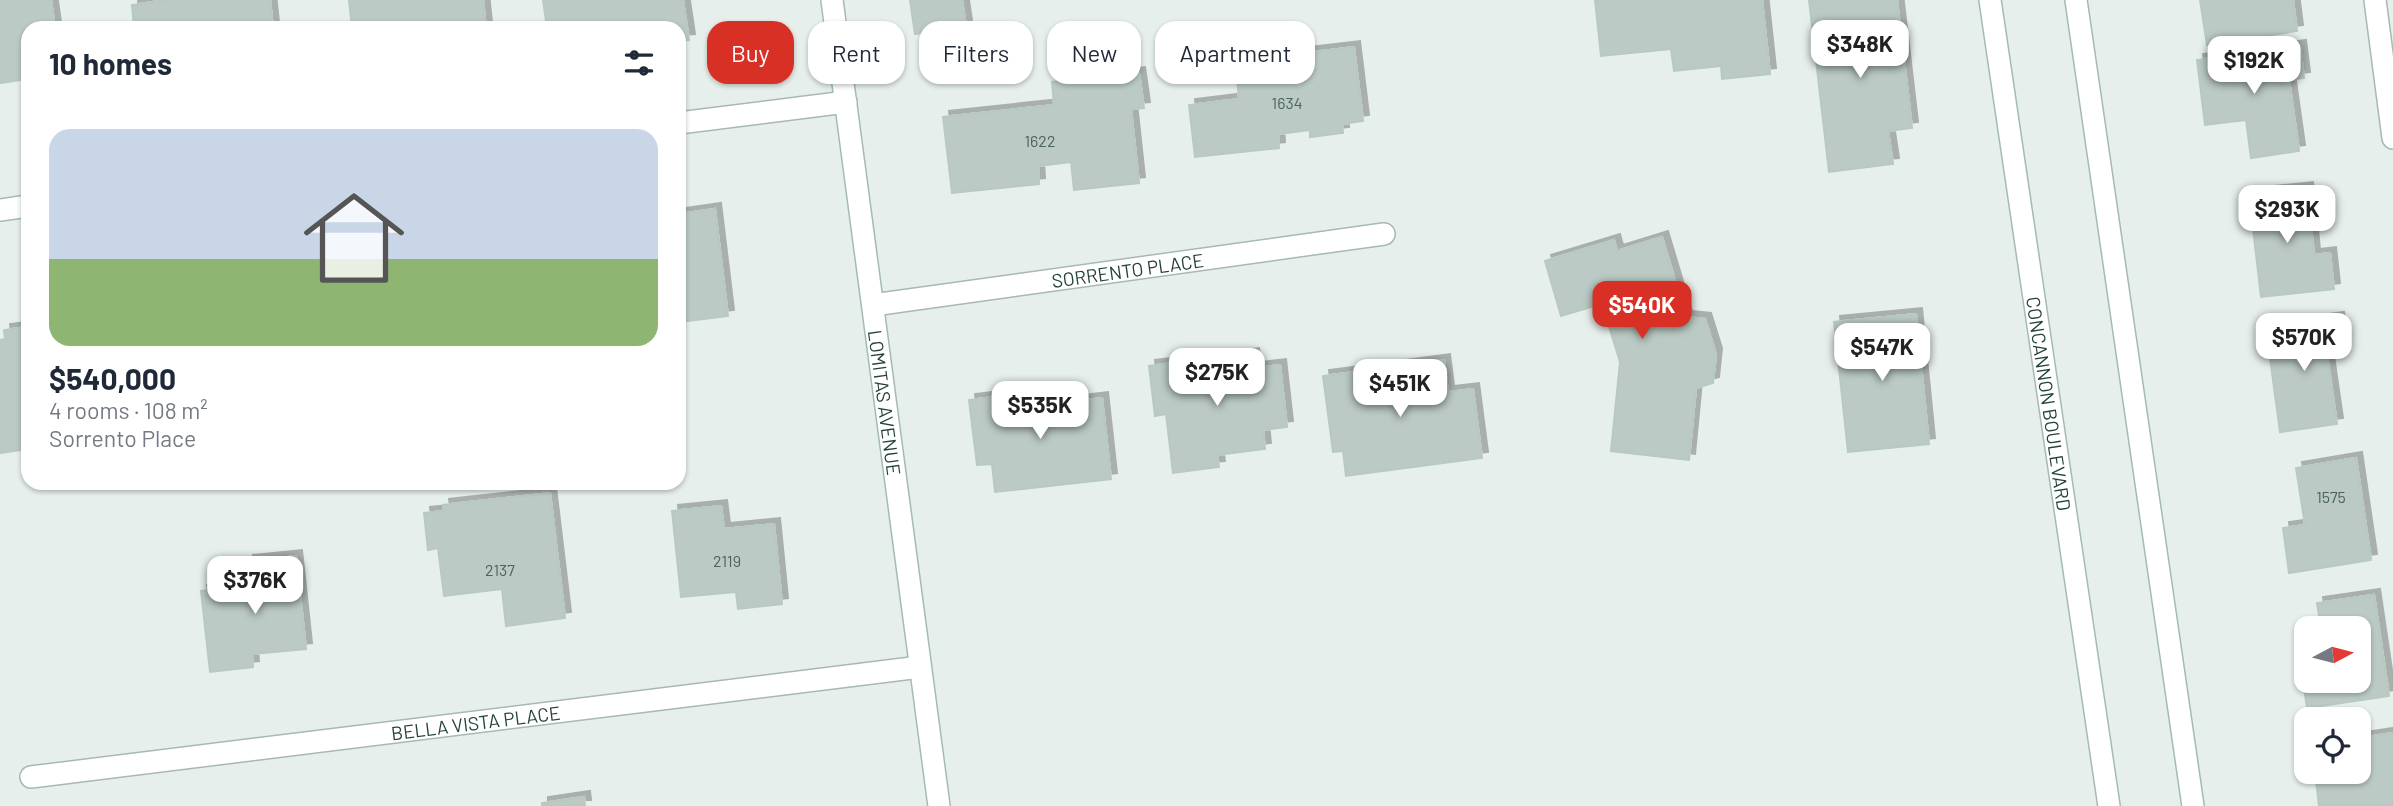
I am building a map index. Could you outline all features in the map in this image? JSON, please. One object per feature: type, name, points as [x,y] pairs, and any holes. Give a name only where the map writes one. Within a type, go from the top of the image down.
[{"type":"street","name":"LOMITAS AVENUE","points":[[832,0],[939,806]]},
{"type":"street","name":"CONCANNON BOULEVARD","points":[[1990,0],[2109,806]]},
{"type":"street","points":[[2076,0],[2193,806]]},
{"type":"street","points":[[2375,0],[2393,138]]},
{"type":"street","points":[[686,122],[846,102]]},
{"type":"street","points":[[0,210],[21,207]]},
{"type":"street","name":"SORRENTO PLACE","points":[[873,305],[1384,234]]},
{"type":"street","name":"BELLA VISTA PLACE","points":[[31,777],[920,667]]},
{"type":"building","points":[[0,0],[51,0],[54,21],[21,21],[21,80],[0,83]]},
{"type":"building","points":[[166,0],[270,0],[272,21],[133,21],[132,5]]},
{"type":"building","points":[[349,0],[483,0],[485,21],[351,21]]},
{"type":"building","points":[[543,0],[683,0],[689,40],[686,40],[686,21],[546,21]]},
{"type":"building","points":[[910,0],[962,0],[965,21],[919,21],[919,33],[915,34]]},
{"type":"building","points":[[1595,0],[1762,0],[1770,74],[1722,79],[1721,66],[1674,71],[1671,49],[1601,56]]},
{"type":"building","points":[[1809,0],[1897,0],[1912,128],[1888,131],[1893,164],[1829,172]]},
{"type":"building","points":[[2200,0],[2293,0],[2297,31],[2207,45]]},
{"type":"building","points":[[2300,46],[2304,78],[2289,80],[2299,151],[2251,158],[2246,120],[2205,125],[2197,60]]},
{"type":"building","points":[[1354,47],[1363,121],[1342,124],[1343,133],[1310,137],[1310,130],[1278,134],[1279,148],[1195,157],[1189,105],[1239,99],[1237,84],[1315,84],[1315,52]]},
{"type":"building","points":[[1052,84],[1141,84],[1144,108],[1131,109],[1139,183],[1074,190],[1071,162],[1038,166],[1039,184],[952,193],[943,117],[1054,105]]},
{"type":"building","points":[[2307,188],[2314,255],[2330,253],[2334,289],[2261,297],[2249,194]]},
{"type":"building","points":[[715,209],[728,316],[686,321],[686,213]]},
{"type":"building","points":[[1662,237],[1686,317],[1705,319],[1716,354],[1713,383],[1696,388],[1689,460],[1611,451],[1620,362],[1603,307],[1594,306],[1561,316],[1545,261],[1614,240],[1617,251]]},
{"type":"building","points":[[1916,314],[1929,444],[1848,452],[1834,322]]},
{"type":"building","points":[[2338,318],[2343,353],[2327,355],[2337,424],[2280,432],[2266,328]]},
{"type":"building","points":[[21,328],[21,450],[0,453],[0,340],[5,339],[4,330]]},
{"type":"building","points":[[1253,354],[1255,368],[1280,365],[1287,427],[1263,430],[1265,449],[1217,455],[1219,467],[1173,473],[1166,414],[1155,416],[1149,366]]},
{"type":"building","points":[[1444,360],[1448,392],[1473,389],[1482,458],[1346,476],[1343,451],[1333,452],[1323,376]]},
{"type":"building","points":[[1042,391],[1043,405],[1102,398],[1111,479],[995,492],[992,464],[977,465],[969,400]]},
{"type":"building","points":[[2356,458],[2371,560],[2289,573],[2283,528],[2305,525],[2296,468]]},
{"type":"building","points":[[550,493],[565,618],[506,626],[502,589],[444,596],[438,548],[428,550],[424,513],[444,511],[443,505]]},
{"type":"building","points":[[721,506],[724,529],[774,524],[782,604],[738,609],[736,592],[681,597],[672,511]]},
{"type":"building","points":[[296,556],[306,649],[252,654],[253,667],[210,672],[201,591],[249,586],[247,561]]},
{"type":"building","points":[[2374,595],[2389,696],[2307,707],[2305,693],[2371,693],[2371,616],[2319,616],[2317,603]]},
{"type":"building","points":[[2393,733],[2393,806],[2319,806],[2316,784],[2371,784],[2371,736]]},
{"type":"building","points":[[584,797],[585,806],[542,806],[542,803]]}]
